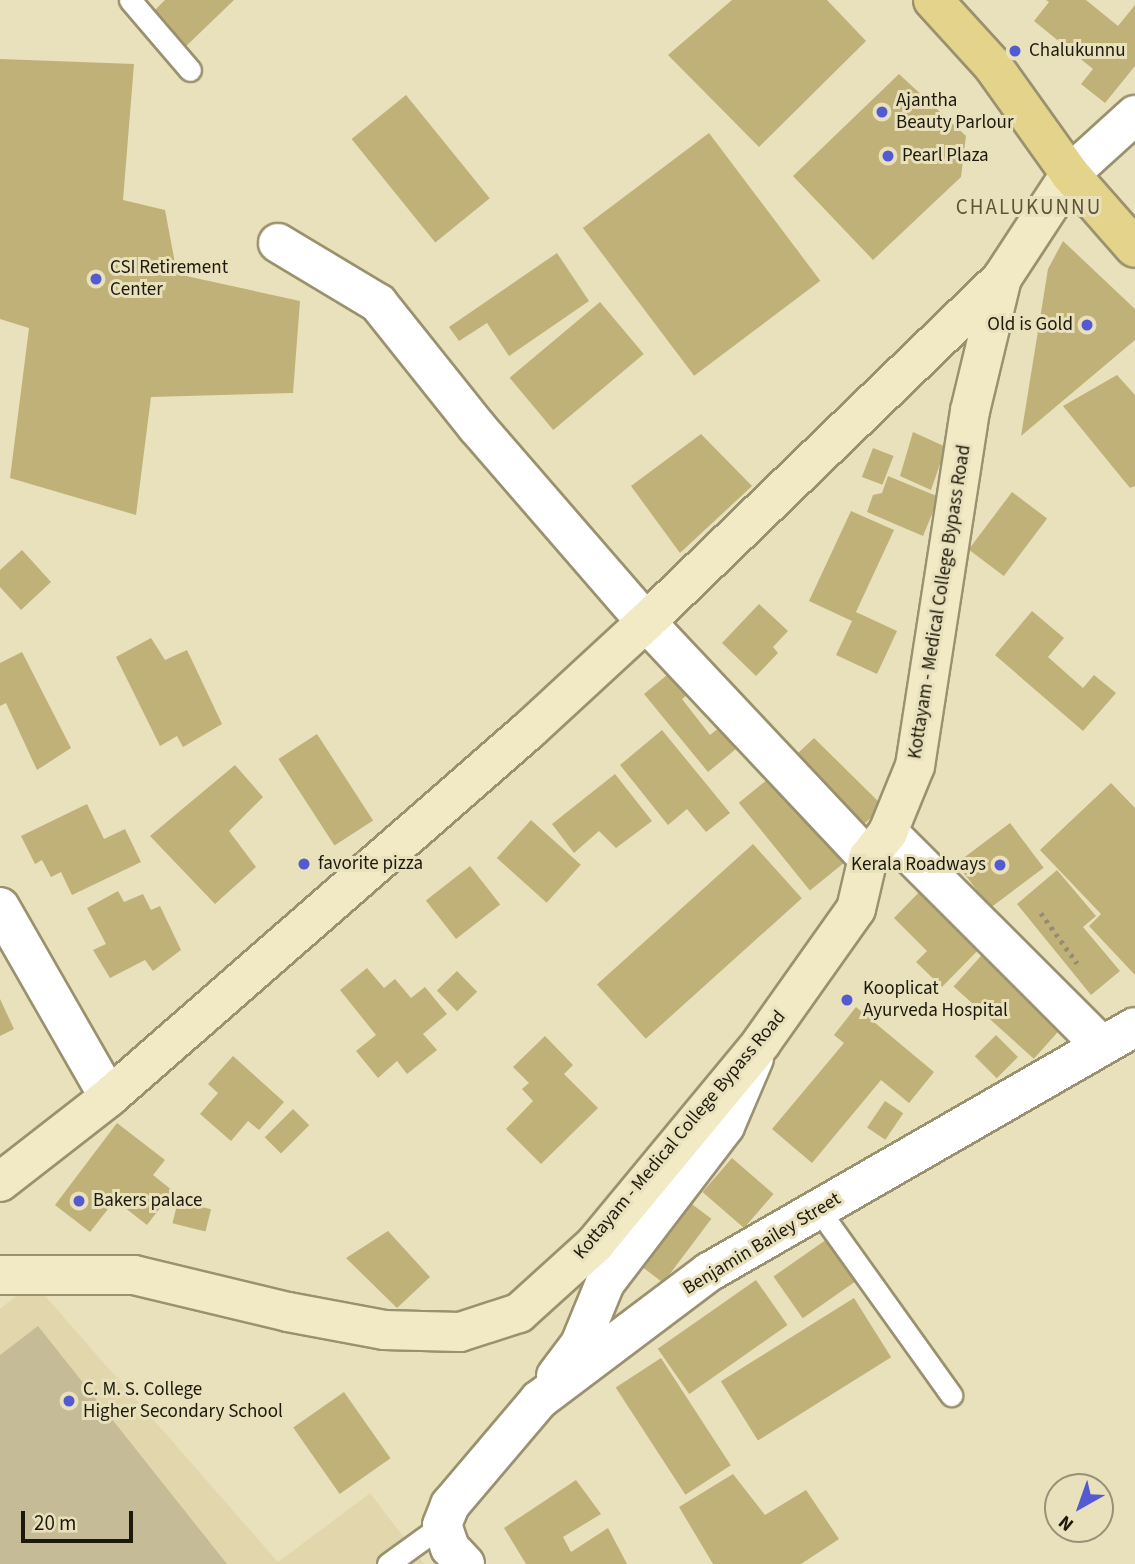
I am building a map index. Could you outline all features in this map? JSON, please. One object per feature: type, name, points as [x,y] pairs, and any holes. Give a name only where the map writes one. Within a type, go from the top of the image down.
[{"type":"main road","points":[[933,0],[993,66],[1070,174],[1135,248]]},
{"type":"main road","name":"Kottayam - Medical College Bypass Road","points":[[0,1275],[134,1275],[288,1312],[384,1330],[460,1332],[519,1313],[595,1244],[761,1044],[856,909],[878,845],[915,766],[970,411],[1002,278],[1070,174]]},
{"type":"main road","points":[[0,1182],[109,1097],[528,730],[646,622],[1002,278]]},
{"type":"street","points":[[1070,174],[1135,115]]},
{"type":"street","points":[[278,243],[378,303],[477,427],[646,622],[878,845],[1101,1045]]},
{"type":"street","points":[[0,907],[109,1097]]},
{"type":"street","name":"Benjamin Bailey Street","points":[[442,1525],[450,1505],[539,1400],[709,1272],[1135,1027]]},
{"type":"street","points":[[539,1400],[580,1344],[605,1283],[725,1126],[761,1044]]},
{"type":"street","points":[[442,1525],[450,1548],[465,1564]]},
{"type":"lane","points":[[130,0],[190,70]]},
{"type":"lane","points":[[818,1209],[951,1395]]},
{"type":"lane","points":[[388,1564],[442,1525]]},
{"type":"shaded area","name":"C. M. S. College Higher Secondary School","points":[[33,1282],[278,1562],[370,1493],[424,1564],[0,1564],[0,1309]]},
{"type":"shaded area","name":"C. M. S. College Higher Secondary School","points":[[38,1326],[227,1564],[0,1564],[0,1355]]},
{"type":"building","points":[[165,0],[234,0],[182,50],[149,16]]},
{"type":"building","points":[[732,0],[827,0],[866,41],[759,147],[668,55]]},
{"type":"building","points":[[1046,0],[1086,0],[1118,26],[1135,5],[1135,66],[1105,103],[1081,84],[1093,69],[1034,21],[1049,2]]},
{"type":"building","points":[[0,59],[134,64],[123,200],[165,210],[177,274],[300,301],[293,393],[151,397],[136,515],[10,478],[29,328],[0,319]]},
{"type":"building","name":"Pearl Plaza","points":[[899,74],[966,136],[961,177],[873,260],[793,176]]},
{"type":"building","points":[[406,95],[490,198],[435,242],[352,139]]},
{"type":"building","points":[[709,133],[820,281],[694,376],[583,228]]},
{"type":"building","name":"Old is Gold","points":[[1063,241],[1135,309],[1135,340],[1021,436],[1048,269]]},
{"type":"building","points":[[557,253],[589,301],[509,356],[487,323],[459,341],[449,327]]},
{"type":"building","points":[[600,302],[644,354],[553,430],[510,378]]},
{"type":"building","points":[[1117,375],[1135,395],[1135,486],[1130,488],[1063,406]]},
{"type":"building","points":[[913,432],[946,447],[931,490],[900,476]]},
{"type":"building","points":[[701,434],[752,486],[680,553],[631,486]]},
{"type":"building","points":[[873,448],[894,456],[882,485],[862,477]]},
{"type":"building","points":[[888,476],[939,497],[923,536],[867,512],[873,495],[882,493]]},
{"type":"building","points":[[1012,492],[1047,518],[1004,576],[969,550]]},
{"type":"building","points":[[851,511],[894,530],[856,612],[897,631],[877,674],[836,655],[852,621],[809,601]]},
{"type":"building","points":[[22,550],[51,582],[21,610],[0,587],[0,570]]},
{"type":"building","points":[[759,604],[788,631],[773,647],[778,653],[756,676],[722,643]]},
{"type":"building","points":[[1032,611],[1064,638],[1048,657],[1083,688],[1094,675],[1116,693],[1083,731],[995,655]]},
{"type":"building","points":[[151,638],[165,660],[187,650],[222,724],[183,747],[177,736],[160,746],[116,657]]},
{"type":"building","points":[[22,652],[71,748],[37,770],[6,703],[0,706],[0,663]]},
{"type":"building","points":[[678,666],[695,688],[682,699],[710,735],[725,723],[742,744],[708,772],[644,694]]},
{"type":"building","points":[[662,730],[730,813],[706,832],[687,809],[668,825],[620,765]]},
{"type":"building","points":[[317,734],[373,820],[335,845],[278,759]]},
{"type":"building","points":[[814,738],[883,806],[859,829],[831,800],[835,792],[797,754]]},
{"type":"building","points":[[235,765],[263,797],[229,831],[256,867],[215,904],[150,836]]},
{"type":"building","points":[[615,774],[652,821],[616,848],[599,831],[574,853],[552,824]]},
{"type":"building","points":[[773,775],[844,863],[810,891],[739,803]]},
{"type":"building","points":[[1111,783],[1135,808],[1135,975],[1089,926],[1101,914],[1040,850]]},
{"type":"building","points":[[87,804],[104,839],[125,829],[141,862],[72,895],[61,872],[51,877],[42,860],[35,864],[21,836]]},
{"type":"building","points":[[531,820],[581,865],[547,903],[497,858]]},
{"type":"building","name":"Kerala Roadways","points":[[1010,823],[1044,868],[990,908],[956,863]]},
{"type":"building","points":[[753,844],[802,898],[646,1039],[597,985]]},
{"type":"building","points":[[470,866],[500,905],[456,939],[426,900]]},
{"type":"building","points":[[1057,870],[1096,916],[1083,927],[1120,971],[1091,995],[1017,904]]},
{"type":"building","points":[[928,883],[987,941],[942,987],[916,962],[927,951],[894,918]]},
{"type":"building","points":[[118,891],[124,902],[143,894],[151,910],[160,906],[181,950],[153,971],[145,960],[110,978],[93,950],[106,944],[87,908]]},
{"type":"building","points":[[989,947],[1069,1019],[1034,1059],[954,986]]},
{"type":"building","points":[[367,968],[384,988],[395,979],[411,998],[425,987],[447,1014],[423,1034],[437,1050],[407,1074],[397,1061],[378,1078],[356,1051],[376,1035],[340,990]]},
{"type":"building","points":[[457,971],[477,992],[457,1011],[437,990]]},
{"type":"building","points":[[0,999],[14,1029],[0,1036]]},
{"type":"building","name":"Kooplicat Ayurveda Hospital","points":[[856,1007],[934,1072],[909,1103],[881,1080],[812,1163],[772,1129],[844,1043],[834,1035]]},
{"type":"building","points":[[996,1035],[1018,1057],[997,1078],[975,1056]]},
{"type":"building","points":[[545,1036],[573,1065],[564,1074],[598,1108],[541,1164],[506,1129],[533,1101],[522,1089],[529,1083],[513,1067]]},
{"type":"building","points":[[233,1056],[284,1102],[259,1130],[248,1121],[231,1141],[200,1114],[218,1093],[208,1084]]},
{"type":"building","points":[[885,1101],[903,1113],[885,1140],[867,1128]]},
{"type":"building","points":[[293,1109],[309,1125],[281,1154],[265,1137]]},
{"type":"building","points":[[117,1123],[165,1160],[153,1175],[173,1191],[147,1225],[115,1200],[90,1232],[55,1205]]},
{"type":"building","points":[[732,1158],[774,1194],[744,1228],[702,1192]]},
{"type":"building","points":[[681,1196],[711,1219],[663,1283],[633,1260]]},
{"type":"building","points":[[178,1201],[211,1209],[205,1232],[172,1223]]},
{"type":"building","points":[[388,1231],[430,1277],[397,1308],[346,1258]]},
{"type":"building","points":[[830,1237],[859,1279],[803,1318],[773,1277]]},
{"type":"building","points":[[756,1280],[788,1325],[689,1394],[658,1349]]},
{"type":"building","points":[[854,1298],[891,1357],[758,1441],[721,1381]]},
{"type":"building","points":[[661,1358],[731,1465],[685,1495],[616,1387]]},
{"type":"building","points":[[344,1392],[390,1458],[340,1494],[293,1428]]},
{"type":"building","points":[[733,1474],[765,1515],[806,1490],[839,1539],[801,1564],[713,1564],[679,1507]]},
{"type":"building","points":[[576,1480],[601,1514],[563,1537],[571,1552],[608,1528],[627,1564],[526,1564],[504,1528]]},
{"type":"place","name":"Chalukunnu","points":[[1015,51]]},
{"type":"place","name":"Ajantha Beauty Parlour","points":[[882,112]]},
{"type":"place","name":"Pearl Plaza","points":[[888,156]]},
{"type":"place","name":"CSI Retirement Center","points":[[96,279]]},
{"type":"place","name":"Old is Gold","points":[[1087,325]]},
{"type":"place","name":"favorite pizza","points":[[304,864]]},
{"type":"place","name":"Kerala Roadways","points":[[1000,865]]},
{"type":"place","name":"Kooplicat Ayurveda Hospital","points":[[847,1000]]},
{"type":"place","name":"Bakers palace","points":[[79,1201]]},
{"type":"place","name":"C. M. S. College Higher Secondary School","points":[[69,1401]]},
{"type":"district","name":"CHALUKUNNU","points":[[1029,207]]}]
